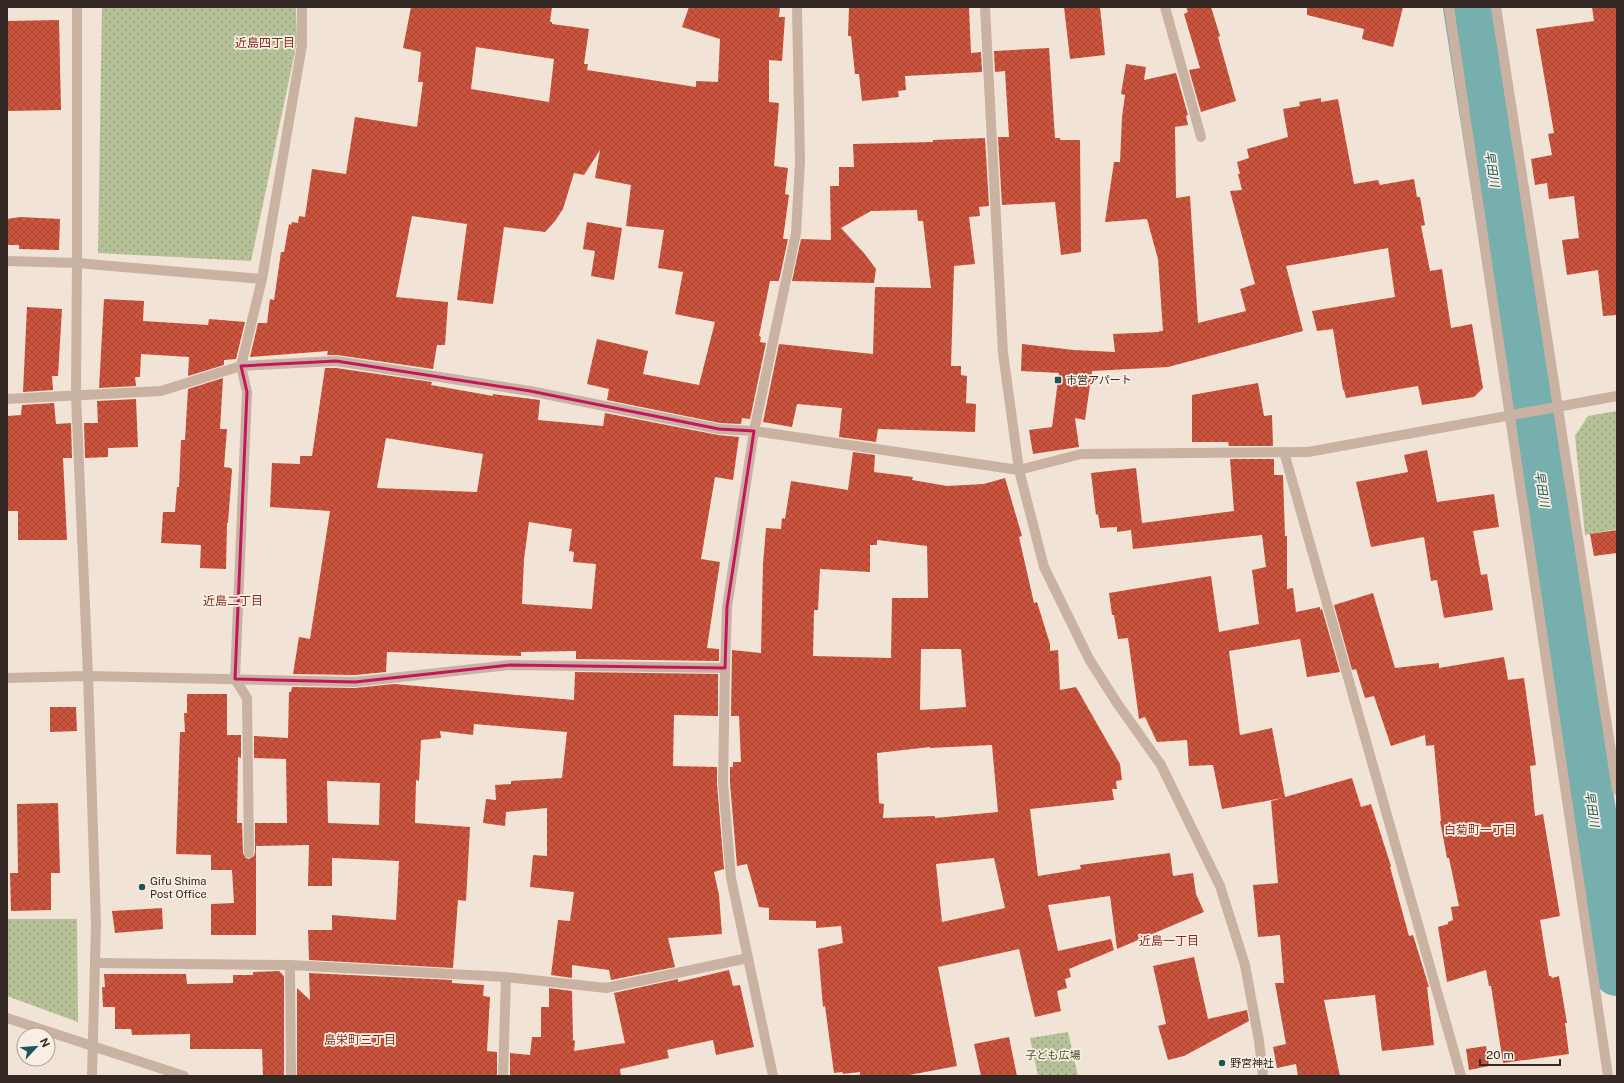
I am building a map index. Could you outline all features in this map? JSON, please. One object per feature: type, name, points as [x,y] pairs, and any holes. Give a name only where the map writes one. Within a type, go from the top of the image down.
[{"type":"street","points":[[78,7],[76,395],[88,676],[96,924],[92,1076]]},
{"type":"street","points":[[249,853],[247,698],[235,679],[247,392],[242,366],[262,279],[302,45],[302,7]]},
{"type":"street","points":[[773,1076],[731,878],[723,783],[725,668],[728,607],[754,432],[796,233],[800,161],[797,7]]},
{"type":"street","points":[[985,7],[1003,353],[1019,470],[1044,567],[1089,658],[1117,703],[1161,765],[1220,886],[1244,965],[1260,1041],[1263,1076]]},
{"type":"street","points":[[1165,7],[1201,137]]},
{"type":"street","points":[[1449,7],[1608,1076]]},
{"type":"street","points":[[1496,7],[1553,408],[1617,790]]},
{"type":"street","points":[[7,261],[77,263],[262,279]]},
{"type":"street","points":[[7,399],[162,391],[242,366],[336,361],[530,391],[719,429],[754,432],[1019,470],[1081,454],[1308,452],[1617,396]]},
{"type":"street","points":[[1284,452],[1461,1076]]},
{"type":"street","points":[[7,678],[88,676],[355,682],[510,665],[725,668]]},
{"type":"street","points":[[95,963],[290,965],[506,977],[606,988],[748,958]]},
{"type":"street","points":[[290,965],[291,1076]]},
{"type":"street","points":[[503,1076],[506,977]]},
{"type":"street","points":[[7,1018],[184,1076]]},
{"type":"highlighted area","points":[[336,361],[530,391],[719,429],[754,431],[727,607],[725,668],[510,665],[355,682],[235,679],[247,392],[241,366]]},
{"type":"green space","points":[[102,7],[296,7],[297,42],[251,261],[98,253]]},
{"type":"green space","points":[[1617,411],[1617,529],[1585,535],[1575,436],[1588,416]]},
{"type":"green space","points":[[7,919],[77,919],[78,1022],[7,996]]},
{"type":"green space","name":"子ども広場","points":[[1068,1032],[1078,1076],[1038,1076],[1030,1038]]},
{"type":"building","points":[[411,7],[552,7],[550,22],[552,22],[552,24],[589,29],[584,64],[588,64],[587,70],[696,87],[696,81],[718,82],[720,39],[682,27],[689,7],[780,7],[779,17],[785,17],[782,61],[769,60],[769,102],[779,103],[774,166],[788,168],[785,194],[789,195],[783,239],[788,239],[779,281],[770,281],[759,336],[761,337],[760,342],[766,343],[750,419],[742,418],[741,424],[720,423],[607,400],[609,389],[587,384],[597,339],[648,351],[643,374],[699,385],[715,322],[675,314],[683,272],[658,268],[664,230],[626,226],[631,185],[595,178],[600,150],[584,175],[574,173],[563,209],[545,232],[504,227],[493,304],[457,300],[467,224],[412,216],[396,297],[448,302],[445,345],[437,345],[433,369],[337,355],[327,355],[328,351],[250,357],[258,323],[267,323],[270,299],[274,300],[281,252],[284,252],[289,224],[291,225],[292,222],[298,223],[299,216],[305,217],[312,169],[346,174],[355,117],[417,127],[423,82],[418,82],[421,52],[403,48]],"holes":[[[476,47],[554,59],[549,102],[471,89]]]},
{"type":"building","points":[[849,7],[969,7],[971,53],[981,52],[982,72],[905,76],[906,90],[898,91],[899,97],[862,101],[859,74],[855,74],[851,36],[848,36]]},
{"type":"building","points":[[1064,7],[1100,7],[1105,55],[1070,59]]},
{"type":"building","points":[[1186,7],[1211,7],[1220,36],[1218,37],[1236,101],[1201,112],[1189,70],[1200,68],[1184,14],[1188,12]]},
{"type":"building","points":[[1307,7],[1403,7],[1393,47],[1362,39],[1364,29],[1307,15]]},
{"type":"building","points":[[1592,7],[1617,7],[1617,315],[1603,316],[1598,270],[1567,275],[1562,240],[1579,238],[1574,196],[1549,199],[1547,183],[1535,185],[1531,159],[1552,155],[1548,134],[1554,133],[1536,29],[1594,21]]},
{"type":"building","points":[[59,20],[61,110],[7,111],[7,21]]},
{"type":"building","points":[[1049,48],[1055,138],[1060,138],[1060,140],[1080,140],[1081,252],[1061,255],[1055,202],[1002,205],[998,137],[1009,137],[1005,71],[995,72],[994,51]]},
{"type":"building","points":[[1126,64],[1146,67],[1144,80],[1176,73],[1188,115],[1186,116],[1188,125],[1175,127],[1176,198],[1190,196],[1198,323],[1246,311],[1240,289],[1255,284],[1230,191],[1242,190],[1237,162],[1249,158],[1247,149],[1288,137],[1283,109],[1300,106],[1299,102],[1321,98],[1321,102],[1338,99],[1354,184],[1378,180],[1380,185],[1414,179],[1417,197],[1420,197],[1425,225],[1421,226],[1430,271],[1442,269],[1451,328],[1472,324],[1483,388],[1474,397],[1422,405],[1418,386],[1346,398],[1343,390],[1333,329],[1317,331],[1312,311],[1395,297],[1388,248],[1286,266],[1303,331],[1168,367],[1092,371],[1085,420],[1075,418],[1079,447],[1033,454],[1029,430],[1052,427],[1059,373],[1021,371],[1022,344],[1074,350],[1115,352],[1113,334],[1163,331],[1158,259],[1147,219],[1105,222],[1114,162],[1120,162],[1122,117],[1125,95],[1121,94]]},
{"type":"building","points":[[985,138],[989,206],[979,207],[980,216],[969,217],[975,264],[954,266],[951,366],[961,366],[961,375],[967,376],[966,403],[976,404],[975,432],[878,429],[876,442],[839,437],[842,408],[797,404],[792,427],[763,422],[779,344],[873,354],[875,287],[931,288],[923,221],[918,221],[917,210],[871,211],[841,228],[864,253],[876,269],[874,283],[792,281],[801,239],[831,240],[830,186],[839,186],[839,167],[854,167],[853,144],[933,142],[933,140]]},
{"type":"building","points":[[20,217],[60,219],[59,250],[19,249],[19,245],[7,245],[7,219]]},
{"type":"building","points":[[587,222],[622,228],[614,280],[591,276],[595,251],[583,249]]},
{"type":"building","points":[[104,299],[144,301],[143,321],[208,325],[209,319],[245,322],[236,359],[224,360],[224,365],[188,376],[189,357],[141,354],[140,377],[135,377],[136,386],[99,388]]},
{"type":"building","points":[[27,307],[62,309],[58,376],[52,376],[53,390],[23,392]]},
{"type":"building","points":[[325,368],[336,368],[432,382],[431,385],[493,396],[493,394],[540,400],[538,420],[603,426],[605,413],[718,435],[739,437],[733,480],[715,477],[701,559],[720,562],[707,648],[719,649],[719,661],[576,659],[576,651],[521,652],[521,656],[387,652],[386,672],[355,675],[293,674],[299,637],[310,639],[330,511],[270,507],[272,463],[300,464],[300,456],[312,456]],"holes":[[[386,438],[483,454],[477,492],[377,488]],[[529,522],[572,529],[569,551],[574,552],[573,562],[596,564],[592,609],[522,604],[524,559]]]},
{"type":"building","points":[[223,378],[220,429],[227,429],[224,467],[231,468],[232,470],[227,523],[226,569],[200,568],[201,545],[161,543],[163,512],[175,512],[177,487],[179,487],[181,440],[185,440],[188,389]]},
{"type":"building","points":[[1258,383],[1264,416],[1272,415],[1273,446],[1229,446],[1228,442],[1192,442],[1192,395]]},
{"type":"building","points":[[136,399],[138,447],[108,448],[108,457],[85,458],[84,423],[98,423],[97,401]]},
{"type":"building","points":[[54,403],[56,424],[71,423],[72,458],[63,458],[67,540],[18,540],[18,511],[7,511],[7,416],[21,415],[22,405]]},
{"type":"building","points":[[1427,450],[1437,502],[1494,494],[1499,527],[1473,531],[1481,575],[1487,574],[1493,610],[1444,618],[1437,580],[1431,581],[1424,537],[1371,547],[1356,482],[1408,472],[1404,455]]},
{"type":"building","points":[[853,452],[875,455],[874,472],[913,477],[912,480],[947,486],[984,484],[1005,478],[1022,536],[1019,537],[1034,603],[1037,602],[1050,644],[1050,651],[1058,650],[1060,690],[1076,687],[1120,764],[1122,780],[1116,781],[1117,789],[1112,789],[1114,800],[1030,809],[1038,876],[1081,869],[1080,865],[1170,853],[1173,876],[1193,873],[1196,894],[1204,912],[1117,949],[1110,896],[1048,905],[1058,951],[1111,939],[1114,950],[1069,969],[1071,977],[1065,979],[1067,988],[1057,991],[1061,1011],[1035,1017],[1019,949],[938,967],[957,1066],[904,1076],[860,1076],[860,1072],[843,1074],[842,1072],[834,1073],[825,1006],[823,1007],[818,949],[843,943],[841,926],[816,928],[816,921],[769,920],[769,908],[759,907],[747,864],[737,866],[730,767],[733,767],[733,762],[741,762],[739,716],[731,716],[732,650],[761,653],[763,564],[766,528],[781,529],[782,518],[785,519],[791,481],[848,490]],"holes":[[[877,540],[927,546],[928,598],[892,598],[891,658],[813,656],[814,610],[818,610],[820,569],[870,572],[870,545],[877,545]],[[921,649],[961,649],[966,707],[920,710]],[[992,745],[998,812],[935,818],[935,816],[883,818],[884,804],[879,803],[877,753],[930,748]],[[994,858],[1005,908],[942,922],[936,864]]]},
{"type":"building","points":[[1230,459],[1274,459],[1274,475],[1283,475],[1285,536],[1287,536],[1287,589],[1293,588],[1296,612],[1320,607],[1320,610],[1322,609],[1340,672],[1307,677],[1300,639],[1229,651],[1240,735],[1272,728],[1285,797],[1352,778],[1361,807],[1371,804],[1391,866],[1390,867],[1409,936],[1413,935],[1429,987],[1427,987],[1434,1045],[1382,1051],[1375,995],[1324,1000],[1340,1076],[1298,1076],[1296,1064],[1277,1068],[1273,1047],[1286,1044],[1275,983],[1284,983],[1280,935],[1258,937],[1253,885],[1278,883],[1271,801],[1283,798],[1222,809],[1213,765],[1189,766],[1187,740],[1157,742],[1145,717],[1139,719],[1128,638],[1118,639],[1114,615],[1112,615],[1109,593],[1211,576],[1219,632],[1259,624],[1252,570],[1266,567],[1262,535],[1133,549],[1131,530],[1117,532],[1117,527],[1100,528],[1098,514],[1096,515],[1091,473],[1136,468],[1142,523],[1234,511]]},
{"type":"building","points":[[1617,530],[1617,553],[1594,556],[1590,534]]},
{"type":"building","points":[[1373,593],[1395,668],[1439,663],[1439,668],[1504,657],[1508,680],[1524,678],[1536,765],[1530,766],[1535,816],[1543,814],[1560,916],[1540,920],[1549,976],[1552,978],[1559,976],[1567,1023],[1565,1023],[1569,1054],[1503,1063],[1491,986],[1489,986],[1486,970],[1447,982],[1438,927],[1448,924],[1448,922],[1453,920],[1451,907],[1459,906],[1449,858],[1447,858],[1440,821],[1434,745],[1426,746],[1425,735],[1391,746],[1374,696],[1365,698],[1356,669],[1352,670],[1334,605]]},
{"type":"building","points":[[575,672],[718,674],[718,716],[674,715],[673,766],[717,767],[724,869],[714,872],[719,895],[722,934],[668,938],[675,967],[611,980],[609,970],[572,965],[572,978],[551,975],[558,920],[570,921],[574,892],[530,887],[533,855],[547,856],[547,808],[506,812],[505,826],[483,823],[486,799],[496,800],[495,785],[511,784],[511,781],[562,778],[567,732],[474,724],[473,735],[440,731],[441,738],[421,740],[419,781],[416,780],[415,823],[470,827],[466,901],[458,900],[453,968],[309,960],[308,930],[332,930],[332,915],[396,920],[399,861],[332,858],[332,886],[308,886],[309,845],[256,846],[256,935],[211,935],[211,904],[234,903],[232,870],[211,870],[211,855],[176,854],[180,732],[185,732],[184,713],[187,713],[187,694],[227,694],[227,735],[241,735],[241,758],[238,757],[237,823],[242,823],[243,853],[246,858],[249,859],[254,856],[255,853],[255,823],[287,823],[286,759],[254,758],[254,736],[288,738],[289,692],[291,692],[292,687],[355,688],[394,684],[574,700]],"holes":[[[327,781],[380,783],[379,825],[328,823]]]},
{"type":"building","points":[[50,707],[76,707],[77,731],[50,732]]},
{"type":"building","points":[[58,803],[60,873],[51,873],[51,910],[11,911],[10,873],[18,873],[17,804]]},
{"type":"building","points":[[162,908],[163,929],[115,933],[112,911]]},
{"type":"building","points":[[1194,957],[1208,1019],[1247,1010],[1249,1021],[1184,1056],[1168,1060],[1158,1026],[1166,1024],[1153,966]]},
{"type":"building","points":[[729,970],[733,986],[740,985],[754,1047],[716,1055],[713,1040],[667,1050],[669,1058],[620,1069],[621,1076],[510,1076],[510,1053],[530,1055],[532,1037],[541,1037],[541,1007],[549,1007],[549,988],[572,991],[573,1040],[575,1041],[574,1051],[625,1043],[614,993],[678,979],[678,982]]},
{"type":"building","points":[[279,971],[284,976],[284,1076],[263,1076],[262,1049],[190,1049],[190,1034],[132,1035],[131,1029],[115,1029],[115,1007],[103,1007],[102,987],[105,987],[104,974],[186,974],[187,984],[233,983],[233,975],[253,975],[253,972]]},
{"type":"building","points":[[309,973],[452,980],[452,983],[484,985],[483,996],[490,997],[487,1051],[497,1052],[497,1076],[297,1076],[297,988],[310,1000]]},
{"type":"building","points":[[1009,1037],[1017,1076],[981,1076],[974,1044]]},
{"type":"building","points":[[1486,1046],[1489,1066],[1469,1070],[1466,1049]]},
{"type":"waterway","name":"早田川","points":[[1467,7],[1617,972]]},
{"type":"place","name":"市営アパート","points":[[1058,380]]},
{"type":"place","name":"Gifu Shima Post Office","points":[[142,887]]},
{"type":"place","name":"野宮神社","points":[[1222,1063]]},
{"type":"district","name":"近島四丁目","points":[[265,43]]},
{"type":"district","name":"近島二丁目","points":[[233,601]]},
{"type":"district","name":"白菊町一丁目","points":[[1480,830]]},
{"type":"district","name":"近島一丁目","points":[[1169,941]]},
{"type":"district","name":"島栄町三丁目","points":[[360,1040]]}]
